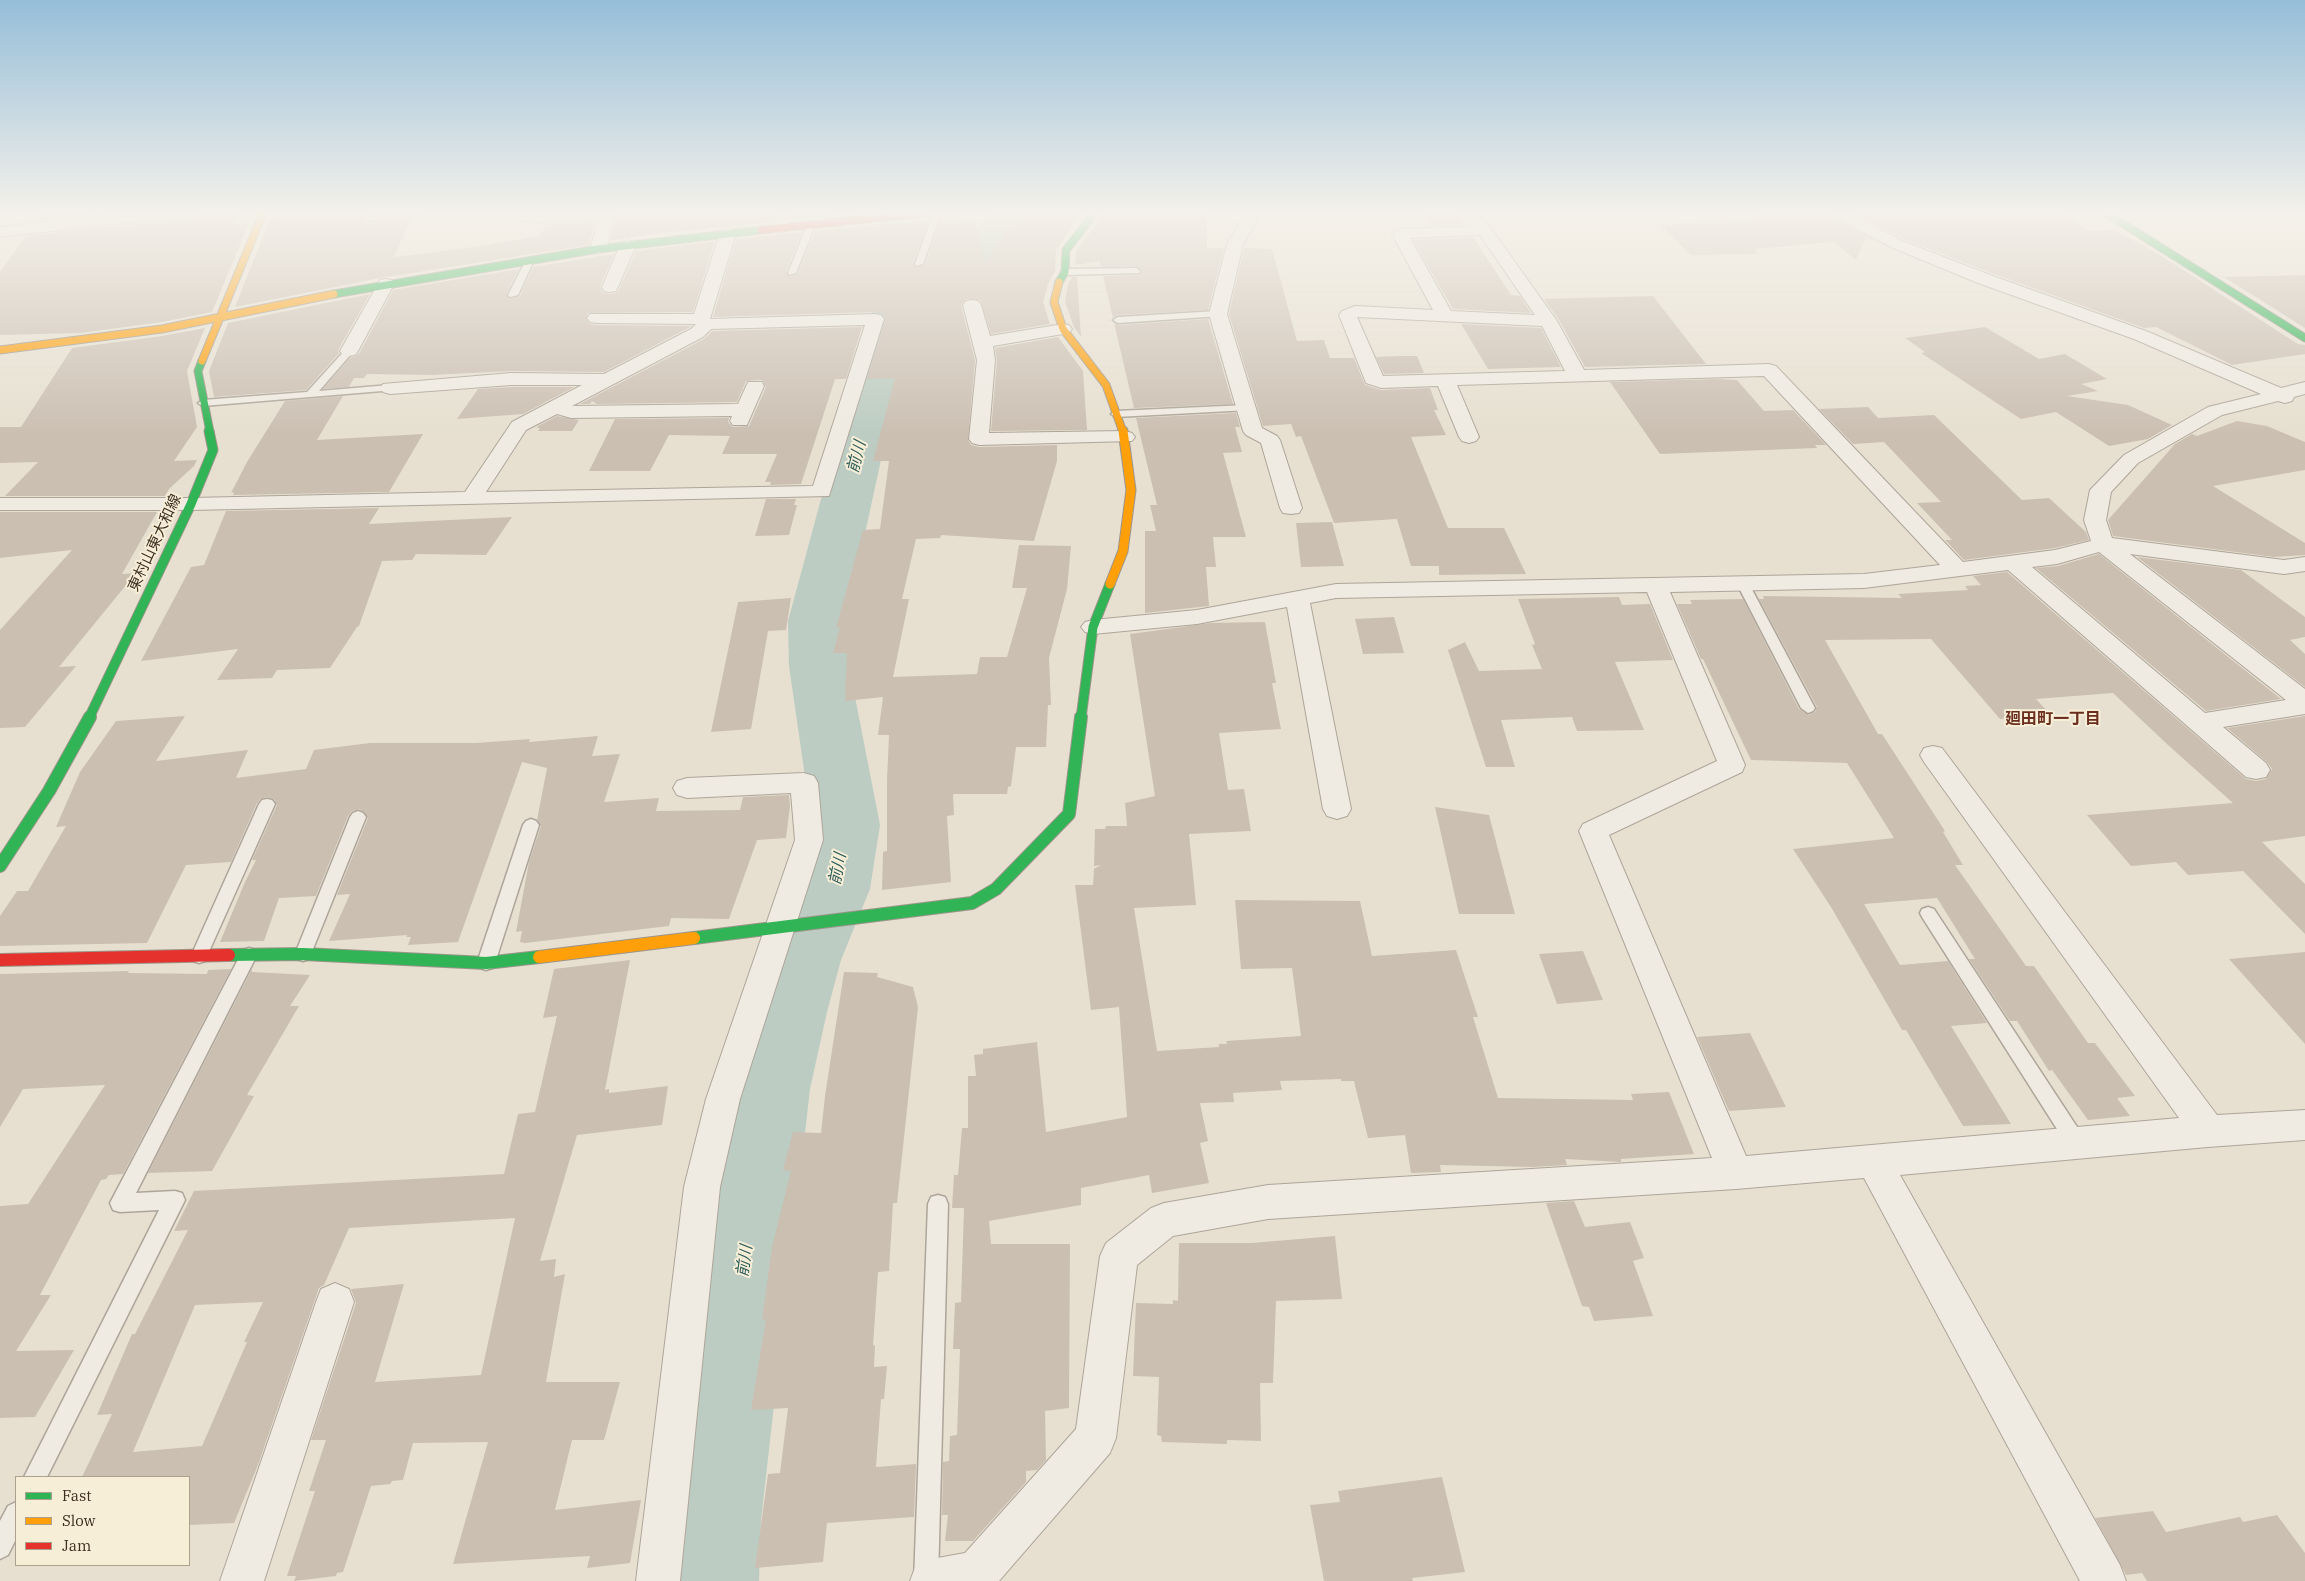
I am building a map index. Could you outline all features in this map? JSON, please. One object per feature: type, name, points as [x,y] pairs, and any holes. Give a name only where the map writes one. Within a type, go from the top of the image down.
[{"type":"street","name":"東村山東大和線","points":[[0,866],[49,790],[96,706],[191,504],[213,450],[198,372],[232,287]]},
{"type":"street","points":[[0,350],[111,337],[219,318],[372,287]]},
{"type":"street","points":[[349,351],[384,287]]},
{"type":"street","points":[[472,498],[519,426],[697,333],[703,321],[713,287]]},
{"type":"street","points":[[0,960],[302,954],[486,963],[790,927],[846,918],[972,903],[996,889],[1069,814],[1093,627],[1123,551],[1131,490],[1125,437],[1106,385],[1063,329],[1054,302],[1057,287]]},
{"type":"street","points":[[1225,287],[1218,314],[1253,431],[1270,440],[1290,508]]},
{"type":"street","points":[[1430,287],[1446,316]]},
{"type":"street","points":[[1524,287],[1548,321],[1578,375]]},
{"type":"street","points":[[2005,287],[2140,336],[2305,405]]},
{"type":"street","points":[[2223,287],[2305,338]]},
{"type":"street","points":[[972,305],[983,342],[986,360],[978,439],[1125,437]]},
{"type":"street","points":[[1548,321],[1355,311],[1348,315],[1373,379],[1381,382],[1768,370],[1958,570]]},
{"type":"street","points":[[0,504],[191,504],[822,492],[875,319],[703,321],[596,318]]},
{"type":"street","points":[[983,342],[1063,329]]},
{"type":"street","points":[[390,388],[511,379],[606,380]]},
{"type":"street","points":[[1445,380],[1469,437]]},
{"type":"street","points":[[555,407],[571,412],[743,416],[755,386]]},
{"type":"street","points":[[2305,388],[2215,411],[2132,458],[2101,490],[2095,520],[2104,544],[2305,704]]},
{"type":"street","points":[[1093,627],[1197,617],[1336,592],[1742,582],[1864,581],[2056,557],[2104,544],[2284,567],[2305,564]]},
{"type":"street","points":[[2014,563],[2256,770]]},
{"type":"street","points":[[1655,584],[1732,765],[1593,831],[1736,1173]]},
{"type":"street","points":[[1297,599],[1337,809]]},
{"type":"street","points":[[2201,722],[2305,704]]},
{"type":"street","points":[[1933,755],[2208,1131]]},
{"type":"street","points":[[658,1581],[702,1187],[722,1099],[790,927],[809,840],[804,783],[687,788]]},
{"type":"street","points":[[932,1581],[977,1573],[1094,1438],[1119,1256],[1164,1220],[1268,1202],[1736,1173],[1874,1162],[2076,1142],[2305,1125]]},
{"type":"street","points":[[1874,1162],[2104,1581]]},
{"type":"street","points":[[242,1581],[335,1302]]},
{"type":"lane","points":[[513,295],[517,287]]},
{"type":"lane","points":[[1118,320],[1218,314]]},
{"type":"lane","points":[[310,394],[349,351]]},
{"type":"lane","points":[[203,403],[390,388]]},
{"type":"lane","points":[[1116,414],[1246,408]]},
{"type":"lane","points":[[1742,582],[1808,708]]},
{"type":"lane","points":[[199,956],[267,804]]},
{"type":"lane","points":[[302,954],[358,817]]},
{"type":"lane","points":[[486,963],[531,825]]},
{"type":"lane","points":[[1928,914],[2076,1142]]},
{"type":"lane","points":[[36,1476],[175,1200],[120,1203],[249,955]]},
{"type":"lane","points":[[926,1581],[938,1204]]},
{"type":"lane","points":[[0,1547],[15,1516]]},
{"type":"building","points":[[0,287],[223,287],[212,312],[162,322],[81,333],[0,335]]},
{"type":"building","points":[[243,287],[336,287],[235,307]]},
{"type":"building","points":[[412,287],[510,287],[506,294],[510,299],[520,296],[524,287],[600,287],[602,292],[610,294],[618,292],[620,287],[701,287],[693,312],[588,313],[586,319],[590,324],[596,325],[692,326],[604,372],[511,371],[432,375],[367,374],[364,378],[354,378],[349,387],[323,389],[350,358],[360,352],[393,290]]},
{"type":"building","points":[[722,287],[1047,287],[1043,302],[1050,324],[991,334],[980,300],[966,299],[961,305],[975,360],[968,440],[971,445],[979,447],[1057,445],[1057,461],[1034,541],[941,535],[940,538],[916,539],[902,599],[909,599],[893,677],[977,674],[980,657],[1007,657],[1027,588],[1012,588],[1019,545],[1071,546],[1067,589],[1049,658],[1051,705],[1048,705],[1046,747],[1016,747],[1011,786],[1008,787],[1007,794],[953,794],[954,815],[947,816],[951,882],[882,890],[883,852],[887,851],[889,735],[878,735],[883,697],[845,701],[847,653],[833,653],[840,627],[836,628],[863,530],[880,529],[889,461],[873,461],[895,378],[867,379],[886,318],[881,313],[875,312],[713,317]]},
{"type":"building","points":[[1068,287],[1078,287],[1081,337],[1074,327],[1065,302]]},
{"type":"building","points":[[1106,287],[1214,287],[1208,310],[1118,315],[1113,318]]},
{"type":"building","points":[[1235,287],[1282,287],[1297,341],[1324,340],[1330,358],[1354,358],[1365,385],[1381,390],[1430,388],[1438,410],[1434,410],[1446,435],[1411,437],[1448,528],[1504,528],[1526,574],[1439,575],[1439,566],[1411,566],[1397,519],[1334,523],[1301,436],[1296,437],[1291,424],[1263,426],[1229,314]]},
{"type":"building","points":[[1440,287],[1506,287],[1511,295],[1520,296],[1531,313],[1453,309]]},
{"type":"building","points":[[2029,287],[2209,287],[2298,344],[2305,345],[2305,354],[2232,365],[2156,327],[2144,328]]},
{"type":"building","points":[[2240,287],[2305,287],[2305,328]]},
{"type":"building","points":[[370,294],[338,350],[339,353],[306,390],[214,397],[209,371],[228,323]]},
{"type":"building","points":[[1653,296],[1706,364],[1585,367],[1559,320],[1544,299]]},
{"type":"building","points":[[1208,319],[1233,404],[1134,408],[1114,323],[1118,325]]},
{"type":"building","points":[[1461,324],[1541,328],[1561,367],[1488,369]]},
{"type":"building","points":[[862,327],[846,379],[835,379],[801,484],[770,485],[771,482],[765,482],[777,454],[722,454],[730,436],[669,435],[650,471],[589,471],[615,419],[729,418],[728,422],[733,427],[749,426],[766,387],[762,380],[746,381],[737,402],[597,404],[592,401],[590,404],[580,404],[704,339],[712,331]]},
{"type":"building","points":[[1985,327],[2039,359],[2065,354],[2107,379],[2081,384],[2098,391],[2067,396],[2128,405],[2172,425],[2148,439],[2109,446],[2056,412],[2021,419],[1921,353],[1925,352],[1905,338]]},
{"type":"building","points":[[205,328],[187,371],[197,427],[174,461],[197,460],[194,466],[169,489],[165,496],[5,496],[38,462],[0,463],[0,427],[21,427],[72,348],[162,336]]},
{"type":"building","points":[[1058,337],[1083,371],[1087,430],[991,431],[997,360],[995,348]]},
{"type":"building","points":[[1417,356],[1424,373],[1384,374],[1376,357]]},
{"type":"building","points":[[1737,380],[1764,411],[1793,410],[1826,445],[1815,445],[1817,448],[1660,454],[1610,382]]},
{"type":"building","points":[[574,387],[523,414],[457,419],[478,389]]},
{"type":"building","points":[[343,396],[317,440],[423,434],[389,492],[233,495],[234,492],[231,493],[247,462],[285,401]]},
{"type":"building","points":[[1868,407],[1878,418],[1934,415],[2022,500],[2049,498],[2086,532],[2089,540],[2055,548],[1964,560],[1945,540],[1952,540],[1917,503],[1941,502],[1884,442],[1853,444],[1819,409]]},
{"type":"building","points":[[1236,413],[1240,427],[1235,427],[1242,452],[1223,453],[1246,537],[1213,537],[1216,567],[1206,567],[1209,606],[1145,613],[1145,531],[1156,531],[1150,505],[1157,505],[1136,418]]},
{"type":"building","points":[[557,416],[579,420],[572,431],[538,431],[540,428],[537,428],[538,426]]},
{"type":"building","points":[[2237,421],[2267,426],[2305,442],[2305,470],[2213,486],[2305,543],[2305,555],[2274,557],[2113,536],[2108,520],[2175,444],[2192,434],[2197,436]]},
{"type":"building","points":[[766,499],[796,499],[794,505],[797,505],[789,535],[755,536]]},
{"type":"building","points":[[379,508],[369,524],[512,517],[486,555],[416,554],[412,560],[382,561],[359,626],[330,668],[277,670],[272,678],[217,680],[238,649],[141,661],[191,567],[204,565],[226,511]]},
{"type":"building","points":[[0,512],[157,512],[122,574],[136,573],[59,667],[76,666],[25,727],[0,728],[0,630],[72,550],[0,558]]},
{"type":"building","points":[[1332,522],[1344,566],[1301,567],[1296,523]]},
{"type":"building","points":[[2099,554],[2281,699],[2206,711],[2036,568],[2058,566]]},
{"type":"building","points":[[2137,557],[2241,570],[2305,617],[2305,637],[2290,640],[2305,654],[2305,687]]},
{"type":"building","points":[[2007,572],[2246,779],[2256,781],[2266,779],[2272,769],[2267,762],[2227,728],[2305,716],[2305,836],[2262,842],[2305,884],[2305,934],[2243,871],[2188,875],[2176,862],[2131,866],[2087,815],[2233,803],[2113,693],[2036,699],[2051,715],[2000,719],[1931,639],[1825,640],[1878,734],[1882,734],[1945,831],[1943,832],[1963,865],[1955,865],[2026,966],[2034,966],[2088,1043],[2095,1043],[2135,1096],[2117,1098],[2130,1116],[2088,1120],[2052,1070],[2049,1071],[2017,1021],[2010,1021],[1969,959],[1975,959],[1937,898],[1864,904],[1900,965],[1948,961],[1987,1023],[1951,1026],[2011,1124],[1963,1126],[1906,1030],[1902,1030],[1831,907],[1793,849],[1894,838],[1847,763],[1751,760],[1703,659],[1701,659],[1677,604],[1692,604],[1690,600],[1743,599],[1799,709],[1809,715],[1815,712],[1817,707],[1759,599],[1764,599],[1763,596],[1902,598],[1898,594],[1968,590],[1965,586],[1981,585],[1973,576]]},
{"type":"building","points":[[1619,597],[1622,605],[1650,604],[1673,660],[1615,662],[1644,730],[1577,731],[1572,717],[1501,720],[1515,767],[1486,767],[1448,650],[1465,642],[1479,671],[1542,669],[1532,645],[1535,644],[1518,599]]},
{"type":"building","points":[[791,598],[786,630],[768,631],[751,729],[711,732],[738,602]]},
{"type":"building","points":[[1394,617],[1404,653],[1363,654],[1355,619]]},
{"type":"building","points":[[1265,622],[1276,683],[1272,683],[1281,729],[1219,733],[1228,790],[1244,789],[1251,831],[1189,834],[1196,905],[1134,908],[1157,1051],[1219,1047],[1219,1044],[1227,1044],[1226,1041],[1301,1036],[1292,968],[1241,969],[1235,900],[1360,901],[1372,956],[1456,950],[1478,1017],[1473,1017],[1498,1098],[1633,1100],[1631,1094],[1669,1092],[1694,1154],[1621,1159],[1621,1162],[1565,1159],[1567,1165],[1534,1167],[1440,1165],[1441,1172],[1411,1173],[1405,1135],[1368,1138],[1354,1081],[1341,1081],[1341,1079],[1280,1081],[1282,1090],[1233,1093],[1234,1102],[1200,1103],[1208,1141],[1200,1143],[1209,1183],[1152,1193],[1149,1175],[1081,1188],[1081,1205],[989,1221],[991,1244],[1070,1244],[1069,1408],[1045,1411],[1046,1460],[1037,1470],[1026,1471],[1026,1482],[973,1541],[945,1541],[948,1515],[942,1515],[943,1462],[949,1461],[950,1436],[957,1435],[960,1349],[953,1349],[955,1303],[961,1302],[964,1208],[952,1208],[954,1175],[958,1175],[962,1128],[968,1128],[968,1076],[976,1076],[974,1055],[983,1054],[983,1049],[1037,1042],[1046,1132],[1127,1117],[1119,1007],[1091,1010],[1075,885],[1093,885],[1094,869],[1101,865],[1094,866],[1095,829],[1105,829],[1106,826],[1127,826],[1125,803],[1155,796],[1130,634],[1211,623]]},
{"type":"building","points":[[185,716],[156,761],[248,750],[236,778],[306,769],[314,750],[370,743],[476,743],[530,739],[529,742],[598,736],[592,756],[620,754],[604,802],[659,798],[656,811],[740,810],[743,797],[789,795],[790,806],[786,838],[757,840],[729,919],[671,918],[669,926],[525,943],[520,942],[522,931],[516,932],[529,862],[541,826],[537,820],[547,768],[522,762],[458,942],[408,945],[411,937],[406,937],[407,935],[329,941],[350,894],[337,895],[368,818],[359,809],[352,811],[348,816],[316,896],[279,898],[264,941],[220,942],[256,860],[252,860],[277,805],[274,799],[267,797],[260,799],[257,803],[231,862],[186,865],[147,943],[0,946],[0,916],[17,891],[28,891],[66,826],[56,827],[80,772],[116,721]]},
{"type":"building","points":[[1435,807],[1489,815],[1515,914],[1459,914]]},
{"type":"building","points":[[1583,951],[1603,1000],[1557,1004],[1539,954]]},
{"type":"building","points":[[2305,952],[2305,1044],[2229,959]]},
{"type":"building","points":[[630,960],[605,1090],[609,1089],[609,1093],[668,1086],[662,1125],[577,1135],[540,1261],[556,1259],[554,1277],[565,1274],[546,1382],[620,1382],[604,1440],[572,1440],[555,1510],[641,1500],[630,1563],[587,1568],[590,1556],[453,1564],[488,1442],[413,1443],[403,1480],[392,1481],[390,1484],[371,1486],[343,1572],[337,1573],[336,1576],[294,1581],[296,1576],[287,1576],[315,1491],[309,1491],[326,1440],[311,1440],[356,1303],[351,1289],[404,1284],[375,1382],[481,1375],[515,1218],[349,1228],[324,1285],[319,1288],[258,1465],[234,1523],[190,1525],[190,1476],[82,1476],[112,1414],[97,1415],[132,1334],[135,1334],[188,1230],[174,1231],[194,1191],[504,1174],[518,1114],[535,1112],[557,1016],[543,1018],[554,969]],"holes":[[[263,1302],[244,1342],[247,1342],[202,1446],[133,1452],[195,1305]]]},
{"type":"building","points":[[231,969],[123,1174],[109,1175],[106,1179],[101,1180],[40,1295],[51,1295],[16,1351],[74,1350],[35,1417],[0,1418],[0,1206],[28,1204],[105,1085],[23,1089],[0,1127],[0,974],[129,971],[128,973],[207,974],[208,970]]},
{"type":"building","points":[[252,969],[252,972],[310,975],[290,1006],[299,1006],[247,1095],[254,1096],[212,1171],[148,1173]]},
{"type":"building","points":[[844,972],[878,973],[877,977],[913,987],[918,1007],[897,1203],[893,1203],[889,1271],[878,1272],[873,1346],[875,1345],[874,1367],[887,1366],[884,1399],[881,1399],[876,1467],[916,1464],[914,1517],[827,1523],[823,1562],[755,1568],[768,1474],[780,1473],[788,1408],[751,1410],[766,1319],[762,1320],[772,1247],[791,1171],[783,1170],[793,1132],[821,1133]]},
{"type":"building","points":[[1750,1033],[1786,1107],[1729,1111],[1697,1037]]},
{"type":"building","points":[[1574,1201],[1585,1227],[1630,1222],[1644,1258],[1633,1261],[1653,1316],[1594,1321],[1589,1307],[1582,1306],[1546,1203]]},
{"type":"building","points":[[1335,1236],[1342,1299],[1276,1301],[1273,1383],[1260,1383],[1261,1441],[1227,1440],[1227,1444],[1162,1442],[1161,1436],[1157,1435],[1159,1377],[1133,1376],[1136,1303],[1173,1304],[1173,1300],[1178,1301],[1179,1243],[1252,1243]]},
{"type":"building","points":[[1442,1477],[1465,1572],[1412,1578],[1413,1581],[1324,1581],[1310,1505],[1340,1502],[1338,1491]]},
{"type":"building","points":[[2153,1511],[2166,1532],[2240,1517],[2243,1522],[2277,1515],[2305,1553],[2305,1581],[2147,1581],[2142,1573],[2126,1575],[2095,1518]]},
{"type":"waterway","name":"前川","points":[[705,1581],[709,1520],[769,1089],[788,1012],[804,960],[834,889],[846,825],[819,666],[817,621],[853,467],[895,303],[906,295],[931,287]]},
{"type":"traffic: fast","points":[[334,294],[376,287]]},
{"type":"traffic: fast","points":[[2223,287],[2305,338]]},
{"type":"traffic: fast","points":[[0,866],[49,791],[96,706],[191,504],[213,450],[198,371],[202,361]]},
{"type":"traffic: fast","points":[[694,938],[972,903],[996,889],[1069,814],[1093,627],[1110,584]]},
{"type":"traffic: fast","points":[[229,955],[303,954],[486,963],[539,957]]},
{"type":"traffic: slow","points":[[202,361],[233,287]]},
{"type":"traffic: slow","points":[[1058,287],[1054,302],[1063,329],[1106,385],[1125,437],[1131,490],[1123,551],[1110,584]]},
{"type":"traffic: slow","points":[[0,350],[162,329],[334,294]]},
{"type":"traffic: slow","points":[[539,957],[694,938]]},
{"type":"traffic: jam","points":[[0,960],[229,955]]},
{"type":"district","name":"廻田町一丁目","points":[[2053,719]]}]
